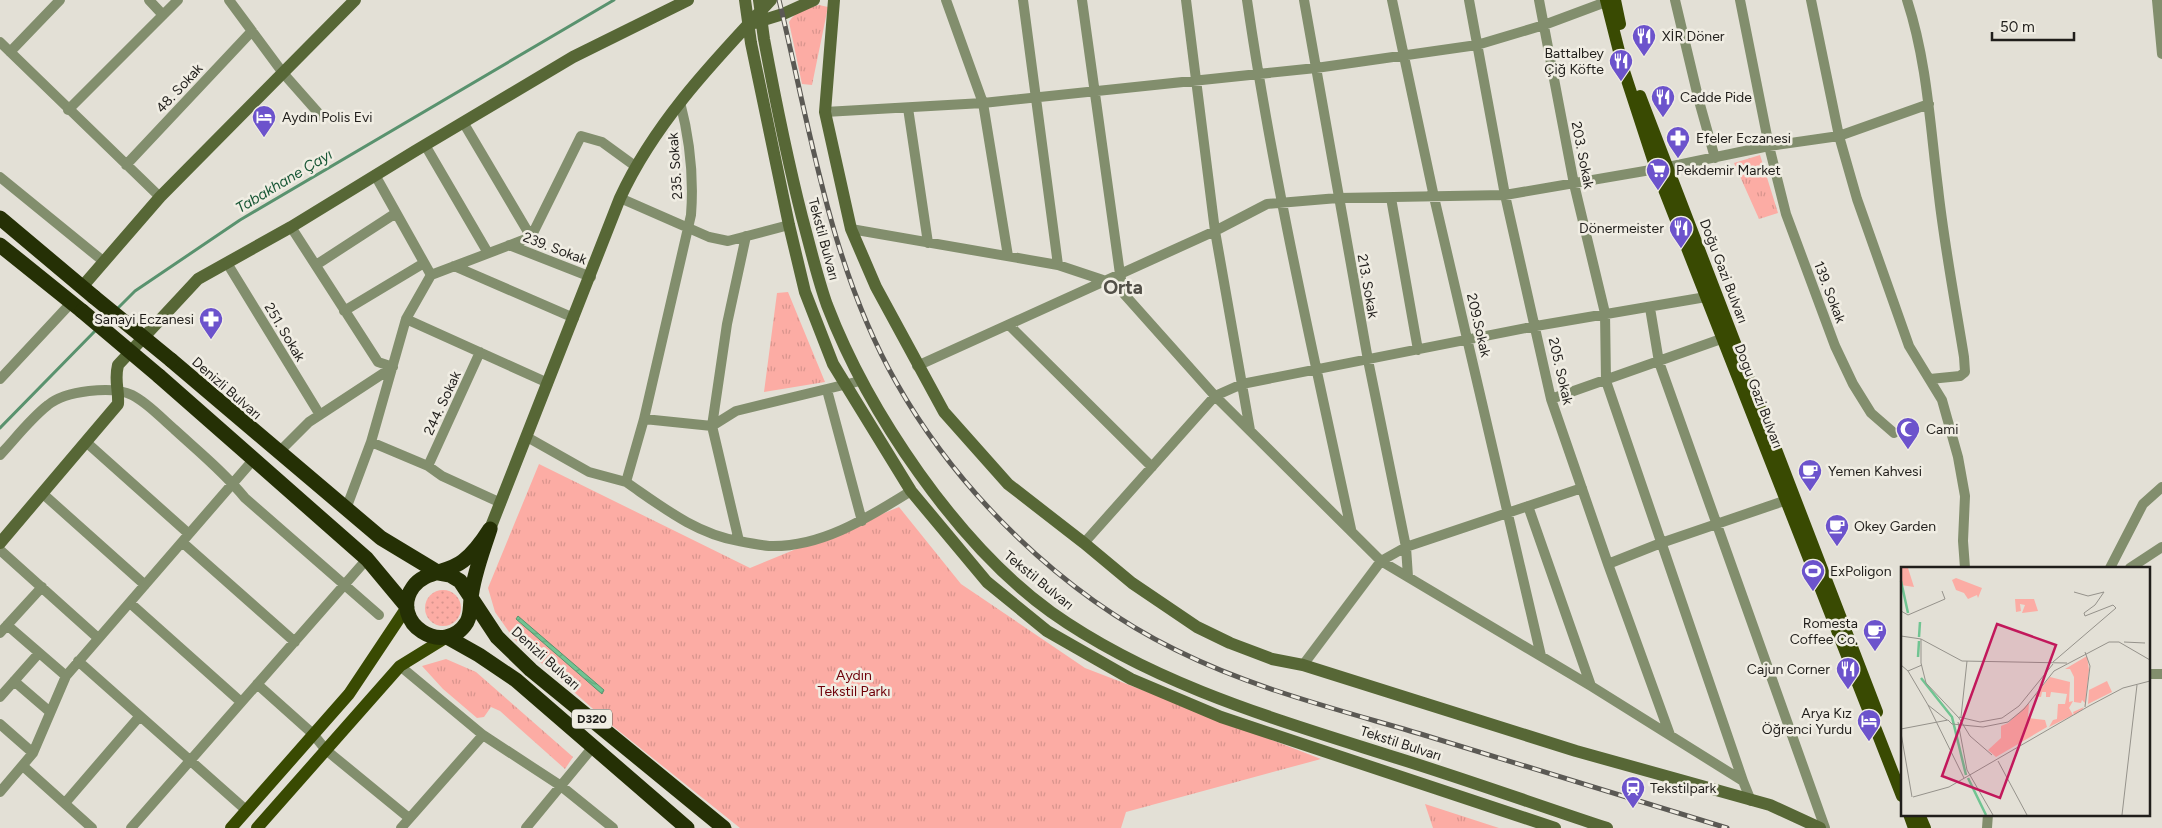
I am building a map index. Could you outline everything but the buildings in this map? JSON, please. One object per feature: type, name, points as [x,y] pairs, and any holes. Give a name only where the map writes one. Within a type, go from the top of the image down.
[{"type":"highway","name":"Denizli Bulvarı","points":[[0,218],[381,538],[439,573]]},
{"type":"highway","points":[[0,245],[159,376],[367,558],[407,607],[409,616],[420,631],[428,636],[447,637],[463,627],[469,619],[471,600],[490,529]]},
{"type":"highway","points":[[407,607],[413,587],[429,575],[439,573],[464,561],[490,529]]},
{"type":"highway","points":[[439,573],[450,575],[460,581],[467,589],[471,600]]},
{"type":"highway","name":"Denizli Bulvarı","points":[[471,600],[497,636],[531,670],[724,828]]},
{"type":"highway","name":"D320","points":[[447,637],[479,654],[516,680],[592,748],[687,828]]},
{"type":"main road","points":[[88,292],[103,261],[160,197],[355,0]]},
{"type":"main road","points":[[0,543],[118,404],[119,392],[115,378],[118,365],[198,279],[291,227],[425,144],[573,58],[688,0]]},
{"type":"main road","points":[[745,0],[758,14],[789,225],[805,292],[833,364],[844,386],[911,491],[987,582],[1047,631],[1131,679],[1221,717],[1555,828]]},
{"type":"main road","points":[[490,529],[591,277],[620,198],[635,166],[680,102],[713,62],[771,0]]},
{"type":"main road","points":[[758,14],[783,14],[814,0]]},
{"type":"main road","points":[[834,0],[825,112],[851,229],[876,287],[917,366],[944,412],[1008,484],[1132,583],[1197,627],[1230,644],[1272,658],[1303,665],[1576,751],[1770,805],[1820,828]]},
{"type":"main road","name":"Doğu Gazi Bulvarı","points":[[1609,0],[1662,168],[1723,333],[1901,773]]},
{"type":"main road","name":"Tekstil Bulvarı","points":[[758,14],[808,242],[827,303],[860,381],[904,450],[944,504],[997,567],[1050,611],[1102,644],[1169,678],[1266,716],[1436,770],[1607,828]]},
{"type":"main road","name":"Dogu Gazi Bulvarı","points":[[1662,168],[1706,297],[1723,333]]},
{"type":"main road","points":[[1790,499],[1901,793]]},
{"type":"main road","points":[[231,828],[348,694],[407,607]]},
{"type":"main road","points":[[256,828],[400,666],[447,637]]},
{"type":"main road","points":[[1910,816],[1914,828]]},
{"type":"main road","points":[[1920,816],[1925,828]]},
{"type":"street","points":[[60,0],[3,47],[160,197]]},
{"type":"street","points":[[149,0],[163,15]]},
{"type":"street","points":[[68,110],[178,0]]},
{"type":"street","points":[[229,0],[283,73],[321,116]]},
{"type":"street","points":[[946,0],[983,103],[1008,256]]},
{"type":"street","points":[[1023,0],[1058,265]]},
{"type":"street","points":[[1082,0],[1124,294],[1215,396],[1381,561],[1591,686],[1742,781]]},
{"type":"street","points":[[1186,0],[1215,231],[1250,430]]},
{"type":"street","points":[[1247,0],[1258,75],[1281,202],[1351,530]]},
{"type":"street","name":"213. Sokak","points":[[1304,0],[1368,360],[1406,547],[1408,577]]},
{"type":"street","name":"209.Sokak","points":[[1392,0],[1434,197],[1541,656]]},
{"type":"street","name":"205. Sokak","points":[[1469,0],[1505,195],[1551,399],[1670,735]]},
{"type":"street","name":"203. Sokak","points":[[1539,0],[1574,184],[1605,313],[1606,381],[1742,781],[1752,800]]},
{"type":"street","points":[[825,112],[1037,98],[1258,75],[1478,45],[1544,25],[1609,0]]},
{"type":"street","points":[[1675,0],[1715,158]]},
{"type":"street","name":"139. Sokak","points":[[1740,0],[1769,146],[1786,214],[1843,363],[1871,413],[1894,433]]},
{"type":"street","points":[[1811,0],[1839,136],[1857,199],[1909,346],[1942,400],[1958,457],[1965,496],[1963,541],[1965,567]]},
{"type":"street","points":[[1907,0],[1916,26],[1929,104],[1938,189],[1965,372],[1960,376],[1930,380]]},
{"type":"street","points":[[2157,0],[2162,54]]},
{"type":"street","name":"48. Sokak","points":[[126,165],[252,31]]},
{"type":"street","name":"235. Sokak","points":[[626,482],[644,419],[689,228],[693,187],[688,134],[680,102]]},
{"type":"street","points":[[917,366],[1103,280],[1215,231],[1267,204],[1338,198],[1505,195],[1662,168],[1769,146],[1839,136],[1929,104]]},
{"type":"street","points":[[908,108],[928,243]]},
{"type":"street","points":[[463,122],[531,237]]},
{"type":"street","points":[[346,509],[371,442],[406,319],[431,275],[531,237],[581,136],[602,142],[635,166]]},
{"type":"street","points":[[425,144],[488,253]]},
{"type":"street","points":[[375,175],[431,275]]},
{"type":"street","points":[[0,177],[103,261]]},
{"type":"street","points":[[620,198],[709,237],[728,241],[789,225]]},
{"type":"street","points":[[1391,198],[1418,350]]},
{"type":"street","points":[[316,265],[396,213]]},
{"type":"street","points":[[291,227],[378,362],[393,367]]},
{"type":"street","points":[[851,229],[1058,265],[1103,280]]},
{"type":"street","points":[[739,541],[712,426],[727,324],[746,236]]},
{"type":"street","name":"239. Sokak","points":[[509,245],[591,277]]},
{"type":"street","name":"251. Sokak","points":[[227,263],[320,415]]},
{"type":"street","points":[[344,311],[424,263]]},
{"type":"street","points":[[454,266],[574,318]]},
{"type":"street","points":[[1084,543],[1215,396],[1242,384],[1605,313],[1650,308],[1706,297]]},
{"type":"street","points":[[0,379],[76,307]]},
{"type":"street","points":[[1650,308],[1658,362],[1825,828]]},
{"type":"street","points":[[406,319],[548,382]]},
{"type":"street","points":[[1009,325],[1152,467]]},
{"type":"street","points":[[1551,399],[1658,362],[1723,333]]},
{"type":"street","name":"244. Sokak","points":[[428,466],[480,352]]},
{"type":"street","points":[[278,452],[309,422],[393,367]]},
{"type":"street","points":[[644,419],[712,426],[736,412],[860,381]]},
{"type":"street","points":[[827,390],[862,521]]},
{"type":"street","points":[[0,455],[48,405],[60,399],[87,391],[119,392],[132,395],[155,412],[232,482],[245,498],[379,615]]},
{"type":"street","points":[[527,437],[589,472],[626,482],[682,520],[720,538],[770,546],[808,541],[862,521],[911,491]]},
{"type":"street","points":[[86,442],[295,642]]},
{"type":"street","points":[[371,442],[428,466],[442,476],[501,503]]},
{"type":"street","points":[[0,792],[33,753],[66,676],[232,482],[254,460]]},
{"type":"street","points":[[2111,567],[2143,504],[2162,487]]},
{"type":"street","points":[[1303,665],[1381,561],[1406,547],[1508,511],[1582,488]]},
{"type":"street","points":[[42,493],[145,585]]},
{"type":"street","points":[[1608,564],[1661,543],[1790,499]]},
{"type":"street","points":[[1528,506],[1591,686]]},
{"type":"street","points":[[2132,567],[2162,547]]},
{"type":"street","points":[[0,550],[98,638]]},
{"type":"street","points":[[131,828],[367,558]]},
{"type":"street","points":[[42,587],[4,629],[39,653],[66,676]]},
{"type":"street","points":[[130,603],[241,702]]},
{"type":"street","points":[[0,697],[39,653]]},
{"type":"street","points":[[78,661],[246,810]]},
{"type":"street","points":[[400,666],[483,735],[561,786],[613,828]]},
{"type":"street","points":[[14,681],[50,712]]},
{"type":"street","points":[[257,684],[313,734],[326,750],[408,818]]},
{"type":"street","points":[[65,804],[139,717]]},
{"type":"street","points":[[0,724],[33,753]]},
{"type":"street","points":[[401,828],[483,735]]},
{"type":"street","points":[[526,828],[592,748]]},
{"type":"street","points":[[23,766],[92,828]]},
{"type":"green space","points":[[819,5],[828,7],[812,85],[802,84],[789,22],[798,13]]},
{"type":"green space","points":[[1760,155],[1778,213],[1759,219],[1734,163]]},
{"type":"green space","points":[[788,292],[825,382],[764,392],[777,293]]},
{"type":"green space","name":"Aydın Tekstil Parkı","points":[[539,464],[750,568],[899,507],[961,584],[1085,668],[1321,759],[1126,812],[1121,828],[740,828],[609,723],[514,639],[495,612],[488,588]]},
{"type":"green space","points":[[443,590],[450,591],[456,595],[460,601],[460,615],[456,621],[450,625],[443,626],[436,625],[430,621],[426,615],[425,608],[426,601],[430,595],[436,591]]},
{"type":"green space","points":[[446,659],[476,672],[573,757],[565,769],[500,711],[491,707],[484,717],[477,718],[443,689],[422,666]]},
{"type":"green space","points":[[1425,804],[1499,828],[1433,828]]},
{"type":"water","points":[[518,616],[604,690],[602,694],[516,619]]},
{"type":"waterway","name":"Tabakhane Çayı","points":[[117,309],[135,291],[240,220],[614,0]]},
{"type":"waterway","name":"Tabakhane Çayı","points":[[0,428],[96,330]]},
{"type":"railway","points":[[779,0],[824,196],[854,291],[873,338],[896,382],[921,423],[950,462],[1016,536],[1054,570],[1093,600],[1134,627],[1176,650],[1236,676],[1298,698],[1727,828]]},
{"type":"place","name":"XİR Döner","points":[[1644,57]]},
{"type":"place","name":"Battalbey Çiğ Köfte","points":[[1621,82]]},
{"type":"place","name":"Cadde Pide","points":[[1663,118]]},
{"type":"place","name":"Aydın Polis Evi","points":[[264,138]]},
{"type":"place","name":"Efeler Eczanesi","points":[[1678,159]]},
{"type":"place","name":"Pekdemir Market","points":[[1658,191]]},
{"type":"place","name":"Dönermeister","points":[[1681,249]]},
{"type":"place","name":"Sanayi Eczanesi","points":[[211,340]]},
{"type":"place","name":"Cami","points":[[1908,450]]},
{"type":"place","name":"Yemen Kahvesi","points":[[1810,492]]},
{"type":"place","name":"Okey Garden","points":[[1837,547]]},
{"type":"place","name":"ExPoligon","points":[[1813,592]]},
{"type":"place","name":"Romesta Coffee Co.","points":[[1875,652]]},
{"type":"place","name":"Cajun Corner","points":[[1848,690]]},
{"type":"place","name":"Arya Kız Öğrenci Yurdu","points":[[1869,742]]},
{"type":"place","name":"Tekstilpark","points":[[1633,809]]},
{"type":"district","name":"Orta","points":[[1123,287]]}]
